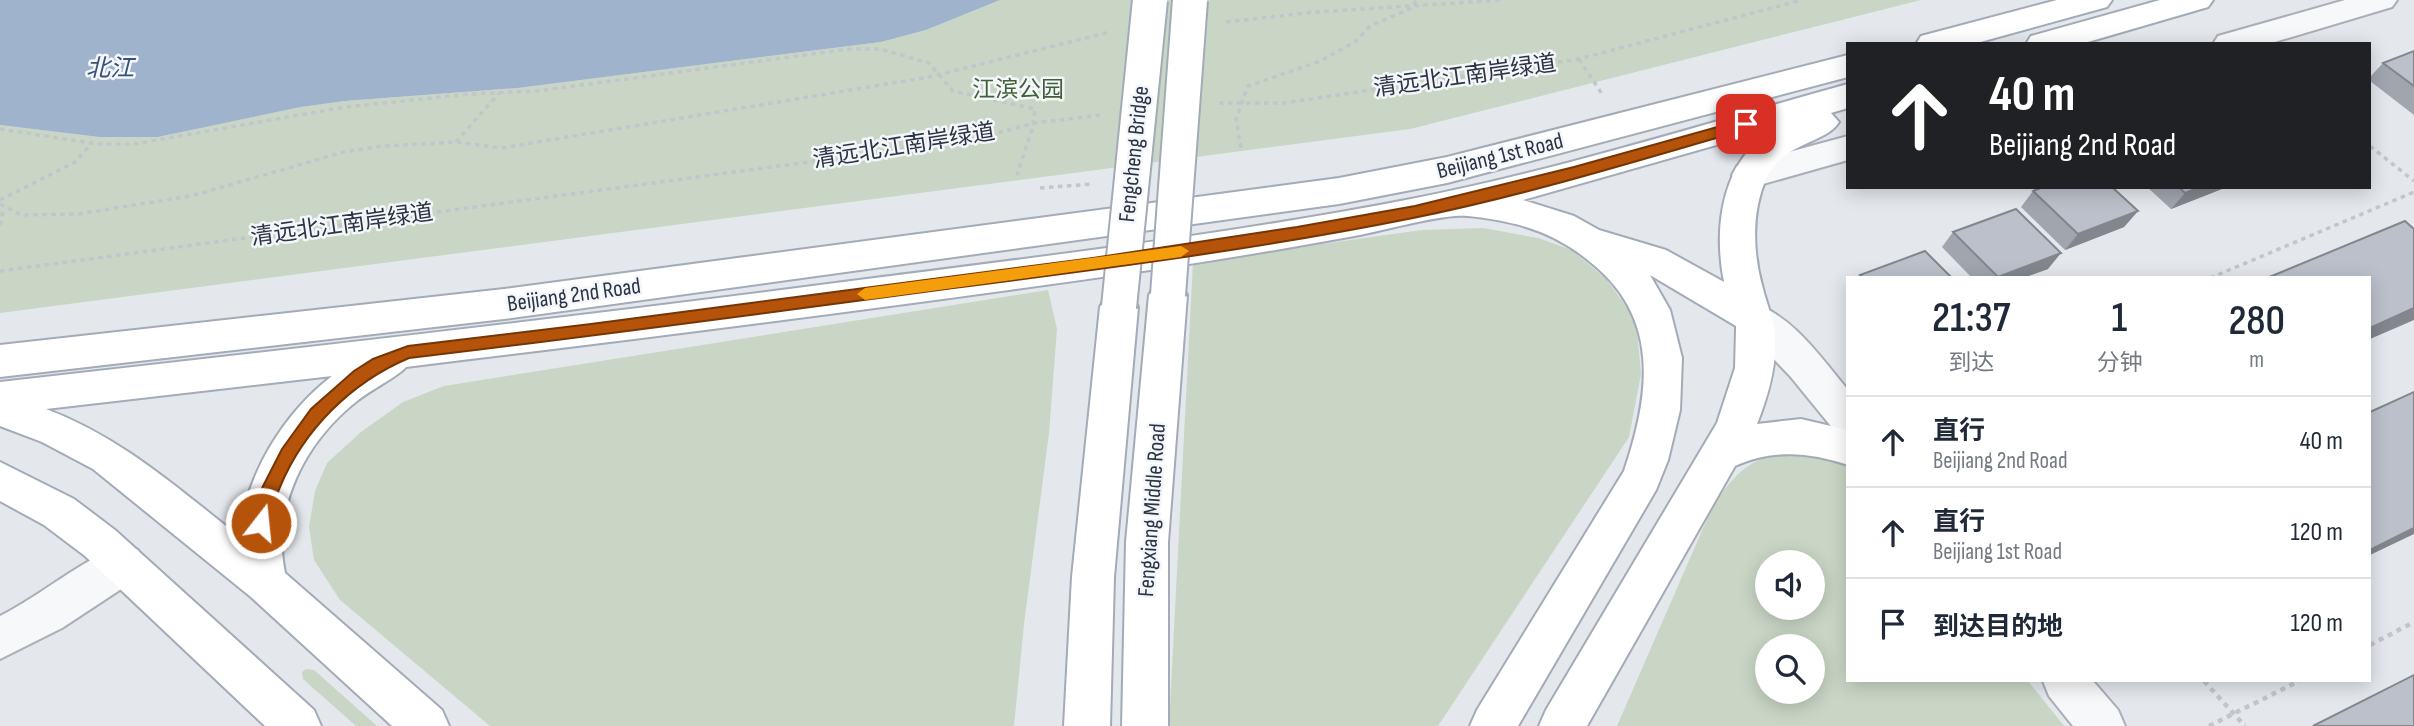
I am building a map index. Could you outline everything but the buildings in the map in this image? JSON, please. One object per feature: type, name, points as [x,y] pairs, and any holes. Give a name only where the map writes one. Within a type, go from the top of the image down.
[{"type":"main road","name":"Fengcheng Bridge","points":[[1087,726],[1093,577],[1150,0]]},
{"type":"main road","name":"Fengcheng Bridge","points":[[1168,295],[1190,0]]},
{"type":"main road","points":[[1939,42],[2096,0]]},
{"type":"main road","points":[[2050,42],[2197,0]]},
{"type":"main road","points":[[2058,42],[2087,32]]},
{"type":"main road","name":"Beijiang 1st Road","points":[[1147,217],[1339,191],[1447,170],[1846,67]]},
{"type":"main road","name":"Beijiang 1st Road","points":[[1146,257],[1415,212],[1574,172],[1846,97]]},
{"type":"main road","points":[[1562,726],[1735,430],[1752,384],[1756,335],[1743,285],[1738,239],[1742,193],[1749,175],[1772,147],[1788,137],[1846,113]]},
{"type":"main road","points":[[1415,212],[1472,204],[1539,218],[1585,238],[1663,265],[1753,318]]},
{"type":"main road","name":"Beijiang 2nd Road","points":[[0,361],[504,304],[1147,217]]},
{"type":"main road","points":[[1493,726],[1642,477],[1656,438],[1663,392],[1661,340],[1646,301],[1629,276],[1610,256],[1585,238]]},
{"type":"main road","name":"Beijiang 2nd Road","points":[[0,398],[591,331],[1146,257]]},
{"type":"main road","name":"Fengxiang Middle Road","points":[[1145,726],[1147,542],[1168,295]]},
{"type":"main road","points":[[266,583],[259,566],[261,523],[271,488],[288,454],[317,414],[338,393],[379,364],[408,352]]},
{"type":"main road","points":[[0,409],[56,430],[107,457],[266,583],[426,726]]},
{"type":"main road","points":[[1721,454],[1742,443],[1773,437],[1804,436],[1834,441],[1846,447]]},
{"type":"main road","points":[[0,480],[59,512],[123,564],[298,726]]},
{"type":"street","points":[[2236,42],[2381,0]]},
{"type":"street","points":[[1749,175],[1846,149]]},
{"type":"street","points":[[1753,318],[1772,331],[1789,348],[1846,416]]},
{"type":"street","points":[[0,638],[47,614],[123,564]]},
{"type":"street","points":[[2066,682],[2102,726]]},
{"type":"path","points":[[1241,148],[1236,119],[1248,86],[1318,62],[1355,42],[1370,26],[1412,8],[1416,0]]},
{"type":"path","points":[[1221,22],[1316,12],[1412,8],[1504,0]]},
{"type":"path","name":"清远北江南岸绿道","points":[[1217,103],[1284,103],[1579,59],[1802,0]]},
{"type":"path","points":[[4,211],[46,216],[134,206],[250,181],[344,152],[383,146],[456,142],[501,148],[941,74],[1122,30]]},
{"type":"path","points":[[0,129],[91,144],[131,144],[161,141],[345,107],[470,94],[537,91],[849,49],[880,49],[929,63],[953,90],[1034,109],[1034,123],[1017,175]]},
{"type":"path","points":[[1579,59],[1602,94]]},
{"type":"path","points":[[456,142],[500,92]]},
{"type":"path","name":"清远北江南岸绿道","points":[[0,271],[972,140],[1034,123],[1115,114]]},
{"type":"path","points":[[0,225],[4,211],[0,202],[75,162],[91,144]]},
{"type":"path","points":[[2371,147],[2414,181]]},
{"type":"path","points":[[1040,188],[1132,181]]},
{"type":"path","points":[[2215,276],[2414,192]]},
{"type":"path","points":[[2371,644],[2414,622]]},
{"type":"path","points":[[2205,682],[2245,726]]},
{"type":"path","points":[[2209,726],[2297,682]]},
{"type":"green space","name":"江滨公园","points":[[1000,0],[1921,0],[1410,129],[0,313],[0,125],[99,137],[158,137],[301,107],[345,101],[518,88],[881,42],[926,30]]},
{"type":"green space","points":[[1483,228],[1538,238],[1572,250],[1606,279],[1636,320],[1641,374],[1629,437],[1438,726],[1169,726],[1193,262],[1422,230]]},
{"type":"green space","points":[[1048,290],[1057,329],[1049,433],[1024,624],[1014,726],[490,726],[340,600],[314,560],[309,527],[315,491],[327,463],[361,432],[403,402],[444,386]]},
{"type":"green space","points":[[1794,449],[1846,462],[1846,682],[2029,682],[2064,726],[1617,726],[1711,510],[1736,476],[1754,462]]},
{"type":"green space","points":[[306,669],[314,670],[377,726],[356,726],[303,679],[302,672]]},
{"type":"water","name":"北江","points":[[0,0],[1000,0],[926,30],[881,42],[518,88],[345,101],[301,107],[158,137],[99,137],[0,125]]},
{"type":"slow traffic","points":[[865,294],[1181,251]]},
{"type":"route","points":[[261,523],[271,488],[288,454],[317,414],[360,376],[379,364],[408,352],[591,331],[1146,257],[1297,233],[1415,212],[1574,172],[1746,124]]}]
